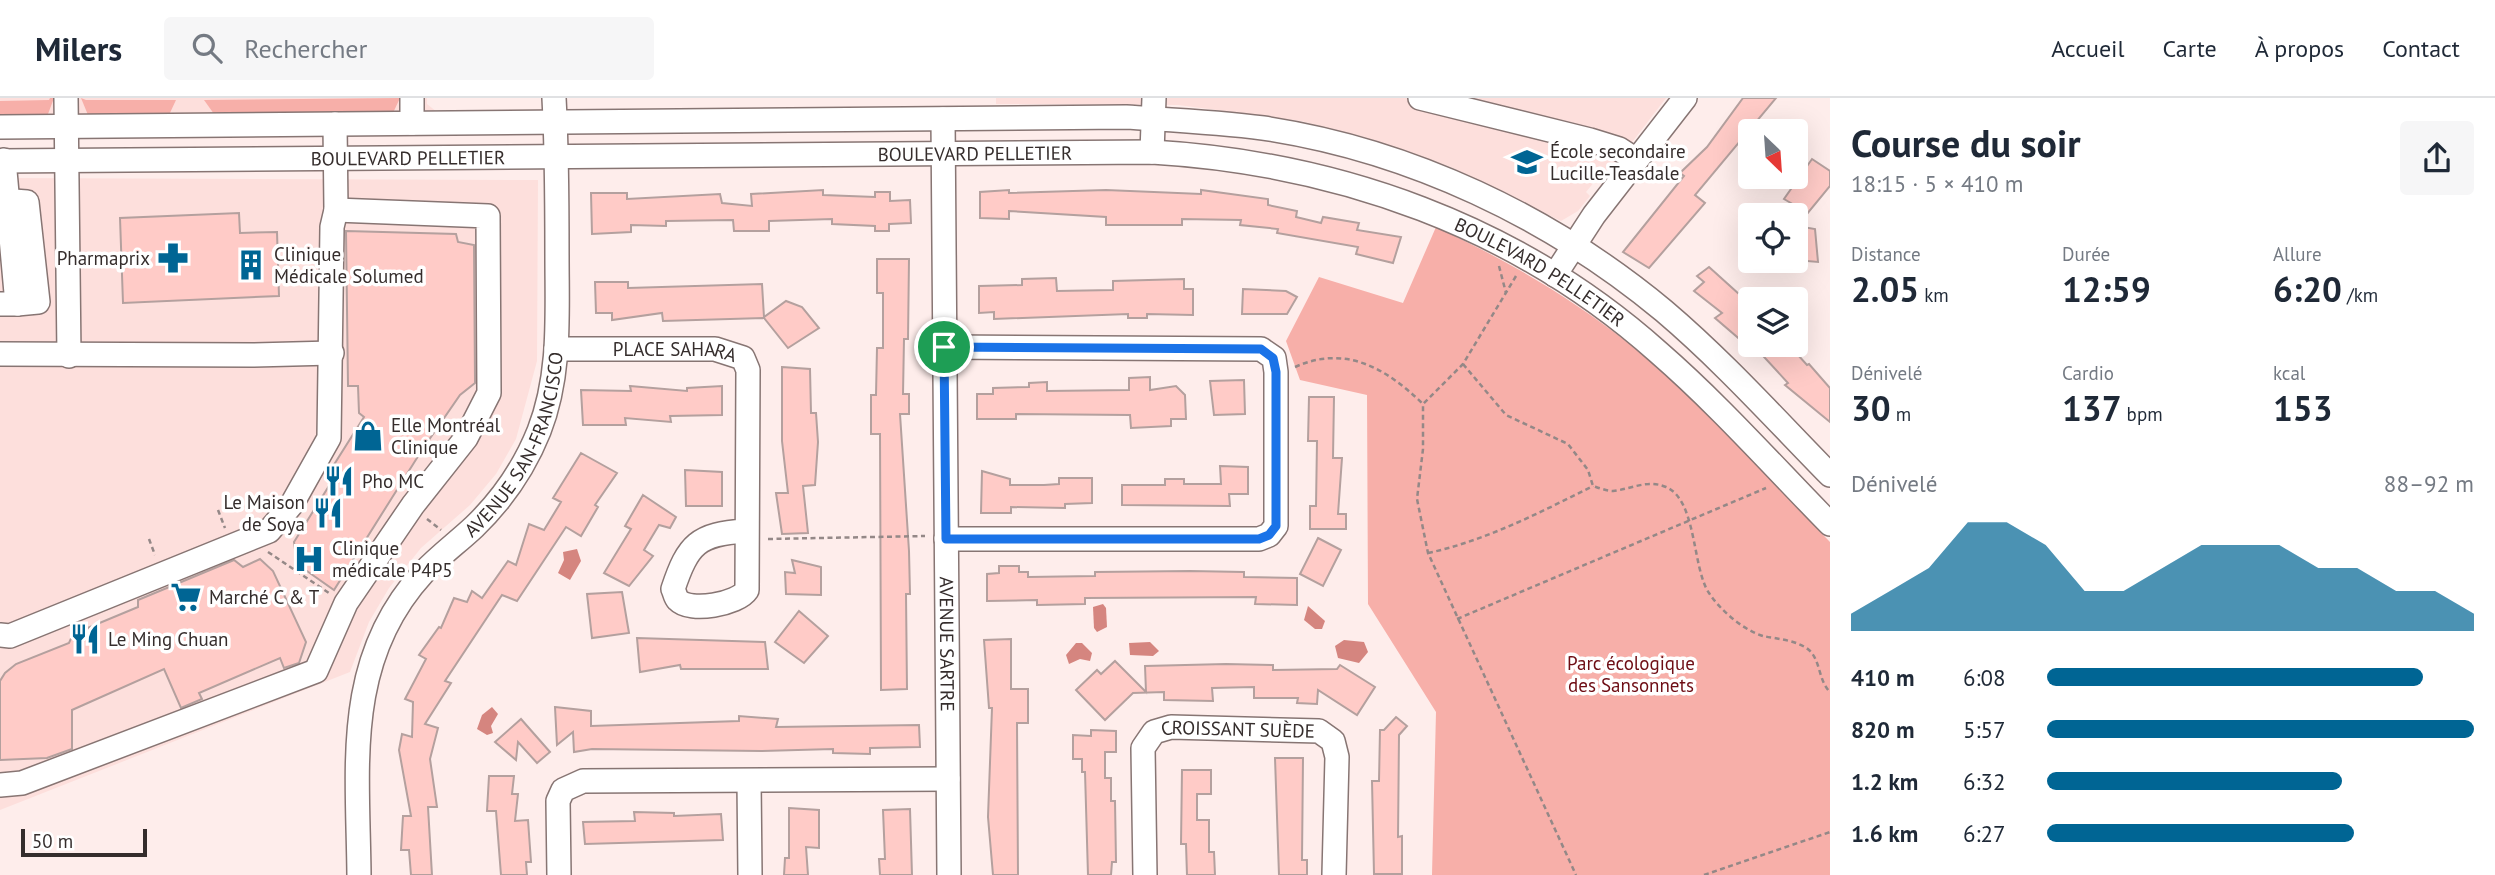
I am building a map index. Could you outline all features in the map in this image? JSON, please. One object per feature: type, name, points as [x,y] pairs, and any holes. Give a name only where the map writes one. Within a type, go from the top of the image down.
[{"type":"street","points":[[65,98],[69,356]]},
{"type":"street","points":[[412,98],[412,123]]},
{"type":"street","name":"AVENUE SAN-FRANCISCO","points":[[359,875],[359,715],[364,683],[374,650],[393,613],[412,585],[487,513],[528,456],[546,411],[556,349],[554,98]]},
{"type":"street","points":[[1420,98],[1619,149],[1636,160]]},
{"type":"street","points":[[1555,275],[1636,160],[1685,98]]},
{"type":"street","points":[[1152,152],[1154,108]]},
{"type":"street","name":"BOULEVARD PELLETIER","points":[[0,127],[943,119],[1154,108],[1266,129],[1382,157],[1464,188],[1574,245],[1675,321],[1830,475]]},
{"type":"street","name":"AVENUE SARTRE","points":[[943,119],[949,875]]},
{"type":"street","points":[[0,635],[10,636],[269,531],[292,504],[328,438],[332,353],[332,227],[336,211],[335,124]]},
{"type":"street","name":"BOULEVARD PELLETIER","points":[[2,160],[1152,152],[1256,162],[1355,185],[1470,228],[1555,275],[1659,352],[1830,524]]},
{"type":"street","points":[[2,160],[4,200],[27,202],[38,302],[8,304]]},
{"type":"street","points":[[0,785],[22,783],[316,671],[345,603],[414,505],[467,438],[489,393],[488,216],[336,211]]},
{"type":"street","points":[[944,347],[1261,349],[1273,358],[1276,372],[1276,526],[1269,535],[1259,539],[946,539]]},
{"type":"street","name":"PLACE SAHARA","points":[[556,349],[715,349],[743,358],[748,370],[746,536]]},
{"type":"street","points":[[0,354],[69,356],[332,353]]},
{"type":"street","name":"CROISSANT SUÈDE","points":[[1145,875],[1143,748],[1146,739],[1154,732],[1171,727],[1319,731],[1333,741],[1337,757],[1334,875]]},
{"type":"street","points":[[559,875],[558,801],[563,790],[583,781],[948,779]]},
{"type":"street","points":[[749,782],[750,875]]},
{"type":"path","points":[[1499,266],[1506,293]]},
{"type":"path","points":[[1521,267],[1463,364],[1423,404],[1423,449],[1417,499],[1428,553],[1576,875]]},
{"type":"path","points":[[1276,372],[1308,361],[1338,359],[1364,362],[1396,378],[1423,404]]},
{"type":"path","points":[[1463,364],[1506,415],[1568,444],[1588,470],[1593,486]]},
{"type":"path","points":[[1428,553],[1535,515],[1593,486],[1612,491],[1651,483],[1667,487],[1677,495],[1688,521],[1708,593],[1730,616],[1760,635],[1785,640],[1808,650],[1819,666],[1822,684],[1830,692]]},
{"type":"path","points":[[1457,619],[1775,484]]},
{"type":"path","points":[[218,510],[226,531]]},
{"type":"path","points":[[424,517],[444,532]]},
{"type":"path","points":[[746,536],[929,536],[946,539]]},
{"type":"path","points":[[149,539],[158,561]]},
{"type":"path","points":[[265,550],[329,593]]},
{"type":"path","points":[[1704,875],[1830,832]]},
{"type":"shaded area","points":[[0,98],[427,98],[427,104],[437,112],[0,116]]},
{"type":"shaded area","name":"École secondaire Lucille-Teasdale","points":[[996,98],[1666,98],[1600,184],[1595,181],[1586,192],[1590,196],[1578,211],[1561,221],[1451,167],[1364,137],[1301,121],[1178,105],[996,104]]},
{"type":"shaded area","points":[[0,178],[538,180],[537,361],[516,439],[496,474],[470,505],[421,548],[389,588],[369,622],[350,672],[0,810]]},
{"type":"shaded area","points":[[577,549],[581,561],[570,580],[558,573],[564,560],[563,552]]},
{"type":"shaded area","points":[[1103,604],[1106,608],[1107,627],[1097,632],[1094,628],[1093,607]]},
{"type":"shaded area","points":[[1308,606],[1325,621],[1322,629],[1315,629],[1304,620]]},
{"type":"shaded area","points":[[1344,640],[1364,642],[1368,652],[1359,663],[1338,658],[1335,646]]},
{"type":"shaded area","points":[[1150,642],[1159,651],[1153,656],[1130,655],[1129,643]]},
{"type":"shaded area","points":[[1076,643],[1082,643],[1092,653],[1090,661],[1080,659],[1069,664],[1066,655]]},
{"type":"shaded area","points":[[492,707],[498,714],[491,726],[493,733],[487,735],[477,729],[482,715]]},
{"type":"green space","points":[[54,98],[48,114],[0,116],[0,101]]},
{"type":"green space","points":[[81,98],[176,100],[169,115],[88,115]]},
{"type":"green space","points":[[400,98],[393,113],[214,114],[204,100]]},
{"type":"green space","name":"Parc écologique des Sansonnets","points":[[1436,227],[1535,279],[1628,343],[1707,414],[1830,542],[1830,875],[1432,875],[1436,712],[1368,604],[1367,395],[1300,380],[1286,341],[1319,277],[1403,303]]},
{"type":"building","points":[[1743,98],[1776,98],[1758,119],[1738,119],[1738,144],[1695,195],[1705,203],[1649,268],[1623,252],[1684,176],[1680,173],[1707,147]]},
{"type":"building","points":[[1812,159],[1830,171],[1830,186],[1808,213],[1808,203],[1791,203],[1784,199],[1791,189],[1808,189],[1808,165]]},
{"type":"building","points":[[823,190],[823,195],[875,197],[875,192],[890,192],[890,201],[910,200],[911,223],[889,224],[889,231],[875,231],[875,226],[832,224],[832,219],[769,221],[769,231],[734,231],[733,220],[666,221],[666,226],[631,225],[631,232],[592,234],[591,193],[627,193],[627,199],[720,194],[722,203],[752,206],[751,194]]},
{"type":"building","points":[[1009,190],[1009,193],[1106,190],[1201,194],[1201,190],[1268,199],[1268,205],[1297,211],[1296,217],[1321,223],[1323,217],[1359,223],[1357,230],[1401,237],[1393,263],[1356,254],[1358,247],[1277,233],[1278,229],[1240,225],[1241,220],[1182,219],[1182,225],[1106,225],[1106,217],[1009,211],[1009,219],[980,218],[980,192]]},
{"type":"building","name":"Pharmaprix","points":[[239,213],[240,233],[277,232],[279,296],[123,303],[120,218]]},
{"type":"building","points":[[1808,228],[1815,229],[1818,262],[1808,261]]},
{"type":"building","points":[[346,231],[456,234],[458,242],[474,245],[475,383],[460,395],[422,450],[334,590],[297,564],[294,542],[332,481],[330,471],[364,417],[359,413],[358,386],[348,386]]},
{"type":"building","points":[[877,259],[909,259],[908,339],[904,339],[903,394],[909,394],[909,414],[900,414],[909,551],[910,594],[906,594],[907,689],[881,690],[880,434],[871,434],[871,395],[876,395],[877,348],[883,348],[883,293],[877,293]]},
{"type":"building","points":[[1709,267],[1738,293],[1738,338],[1715,318],[1722,313],[1694,291],[1704,282],[1697,276]]},
{"type":"building","points":[[1056,278],[1057,291],[1113,290],[1113,281],[1184,279],[1184,289],[1193,289],[1193,315],[1147,314],[1147,318],[1128,318],[1128,314],[994,319],[994,312],[979,313],[979,286],[1022,285],[1022,279]]},
{"type":"building","points":[[595,282],[628,282],[628,288],[762,284],[764,317],[786,301],[802,307],[819,328],[788,348],[764,318],[663,321],[662,313],[612,320],[612,313],[596,313]]},
{"type":"building","points":[[1243,289],[1286,291],[1297,297],[1287,314],[1242,314]]},
{"type":"building","points":[[1764,357],[1800,357],[1809,364],[1830,388],[1830,422],[1785,385],[1788,383]]},
{"type":"building","points":[[782,367],[810,369],[811,413],[816,413],[818,442],[815,485],[803,486],[808,533],[782,534],[776,493],[788,493],[782,441]]},
{"type":"building","points":[[1150,377],[1150,390],[1176,386],[1185,395],[1186,419],[1171,419],[1171,426],[1131,428],[1130,415],[1016,414],[1016,419],[977,419],[977,394],[993,394],[993,388],[1029,387],[1029,383],[1047,382],[1047,391],[1129,390],[1129,378]]},
{"type":"building","points":[[1244,380],[1245,414],[1214,415],[1210,381]]},
{"type":"building","points":[[630,386],[687,391],[687,388],[722,386],[722,415],[670,416],[671,422],[625,418],[626,425],[583,425],[581,390],[631,391]]},
{"type":"building","points":[[1309,397],[1334,397],[1333,458],[1342,458],[1338,514],[1346,514],[1346,529],[1310,529],[1310,506],[1316,506],[1317,441],[1308,441]]},
{"type":"building","points":[[581,453],[617,473],[595,505],[598,507],[581,536],[566,527],[517,601],[502,595],[445,681],[451,683],[425,724],[438,728],[430,759],[437,807],[428,807],[432,875],[411,875],[409,850],[401,850],[403,816],[411,816],[399,750],[402,734],[412,737],[413,702],[405,699],[426,659],[419,655],[439,627],[441,628],[454,598],[467,602],[472,591],[482,598],[508,561],[516,565],[529,524],[544,530],[561,502],[553,498]]},
{"type":"building","points":[[1220,466],[1248,467],[1248,494],[1229,494],[1230,506],[1122,505],[1122,485],[1165,485],[1165,479],[1184,479],[1184,484],[1221,484]]},
{"type":"building","points":[[685,470],[722,472],[722,506],[686,506]]},
{"type":"building","points":[[982,471],[1010,479],[1010,485],[1059,484],[1059,478],[1092,478],[1092,503],[1065,504],[1065,508],[1011,507],[1011,513],[981,513]]},
{"type":"building","points":[[643,495],[676,517],[670,528],[659,525],[644,550],[653,556],[629,586],[604,573],[631,529],[625,526]]},
{"type":"building","points":[[1318,538],[1341,550],[1323,586],[1300,574]]},
{"type":"building","points":[[260,559],[273,571],[306,642],[299,663],[284,668],[280,658],[199,693],[202,699],[181,708],[164,669],[72,710],[72,749],[47,758],[0,760],[0,681],[16,664],[69,643],[73,634],[138,607],[138,600],[234,560],[243,567]]},
{"type":"building","points":[[792,560],[821,567],[821,595],[786,594],[785,572],[795,573]]},
{"type":"building","points":[[999,566],[1019,566],[1019,572],[1028,572],[1028,577],[1095,576],[1095,572],[1190,571],[1244,572],[1244,577],[1297,578],[1297,605],[1255,604],[1256,597],[1085,598],[1085,604],[1037,605],[1037,600],[987,601],[987,574],[999,573]]},
{"type":"building","points":[[622,592],[629,633],[592,638],[587,594]]},
{"type":"building","points":[[799,611],[828,636],[804,663],[775,642]]},
{"type":"building","points":[[637,638],[765,642],[768,669],[681,669],[680,665],[640,672]]},
{"type":"building","points":[[1011,639],[1011,689],[1028,689],[1028,723],[1017,723],[1018,875],[993,875],[988,817],[992,708],[989,708],[984,640]]},
{"type":"building","points":[[1115,661],[1146,692],[1145,666],[1226,664],[1273,665],[1273,670],[1337,669],[1340,665],[1375,687],[1357,715],[1318,690],[1317,704],[1297,703],[1298,698],[1254,698],[1254,687],[1212,688],[1213,701],[1164,700],[1164,692],[1133,693],[1105,720],[1076,690],[1097,670],[1101,674]]},
{"type":"building","points":[[555,707],[591,711],[591,726],[739,721],[739,716],[778,719],[776,727],[919,725],[920,747],[870,748],[870,754],[833,753],[833,749],[592,749],[574,752],[573,732],[557,745]]},
{"type":"building","points":[[1396,717],[1407,726],[1399,735],[1398,837],[1402,836],[1402,874],[1374,874],[1372,781],[1379,781],[1380,730],[1384,730]]},
{"type":"building","points":[[521,719],[550,752],[537,763],[518,742],[516,760],[495,742]]},
{"type":"building","points":[[1091,730],[1116,731],[1116,752],[1105,752],[1105,778],[1111,778],[1111,801],[1115,801],[1116,862],[1112,862],[1111,875],[1088,875],[1085,772],[1082,772],[1082,759],[1073,759],[1073,735],[1091,736]]},
{"type":"building","points":[[1275,758],[1303,758],[1302,860],[1307,860],[1307,875],[1279,875]]},
{"type":"building","points":[[1182,770],[1211,770],[1211,794],[1197,794],[1197,820],[1209,820],[1209,852],[1214,852],[1215,875],[1187,875],[1186,844],[1181,844]]},
{"type":"building","points":[[489,776],[514,776],[512,794],[518,794],[515,821],[528,820],[531,862],[526,862],[527,875],[501,875],[496,811],[487,811]]},
{"type":"building","points":[[789,808],[819,810],[819,848],[806,847],[808,875],[784,875],[785,858],[789,858]]},
{"type":"building","points":[[910,809],[912,875],[880,875],[879,859],[885,859],[883,810]]},
{"type":"building","points":[[634,812],[674,813],[674,816],[721,814],[723,840],[585,844],[583,822],[635,821]]},
{"type":"place","name":"École secondaire Lucille-Teasdale","points":[[1527,162]]},
{"type":"place","name":"Pharmaprix","points":[[173,258]]},
{"type":"place","name":"Clinique Médicale Solumed","points":[[251,265]]},
{"type":"place","name":"Elle Montréal Clinique","points":[[368,436]]},
{"type":"place","name":"Pho MC","points":[[339,481]]},
{"type":"place","name":"Le Maison de Soya","points":[[328,513]]},
{"type":"place","name":"Clinique médicale P4P5","points":[[309,559]]},
{"type":"place","name":"Marché C & T","points":[[186,597]]},
{"type":"place","name":"Le Ming Chuan","points":[[85,639]]},
{"type":"route","points":[[944,347],[1261,349],[1273,358],[1276,372],[1276,526],[1269,535],[1259,539],[946,539],[944,347]]}]
